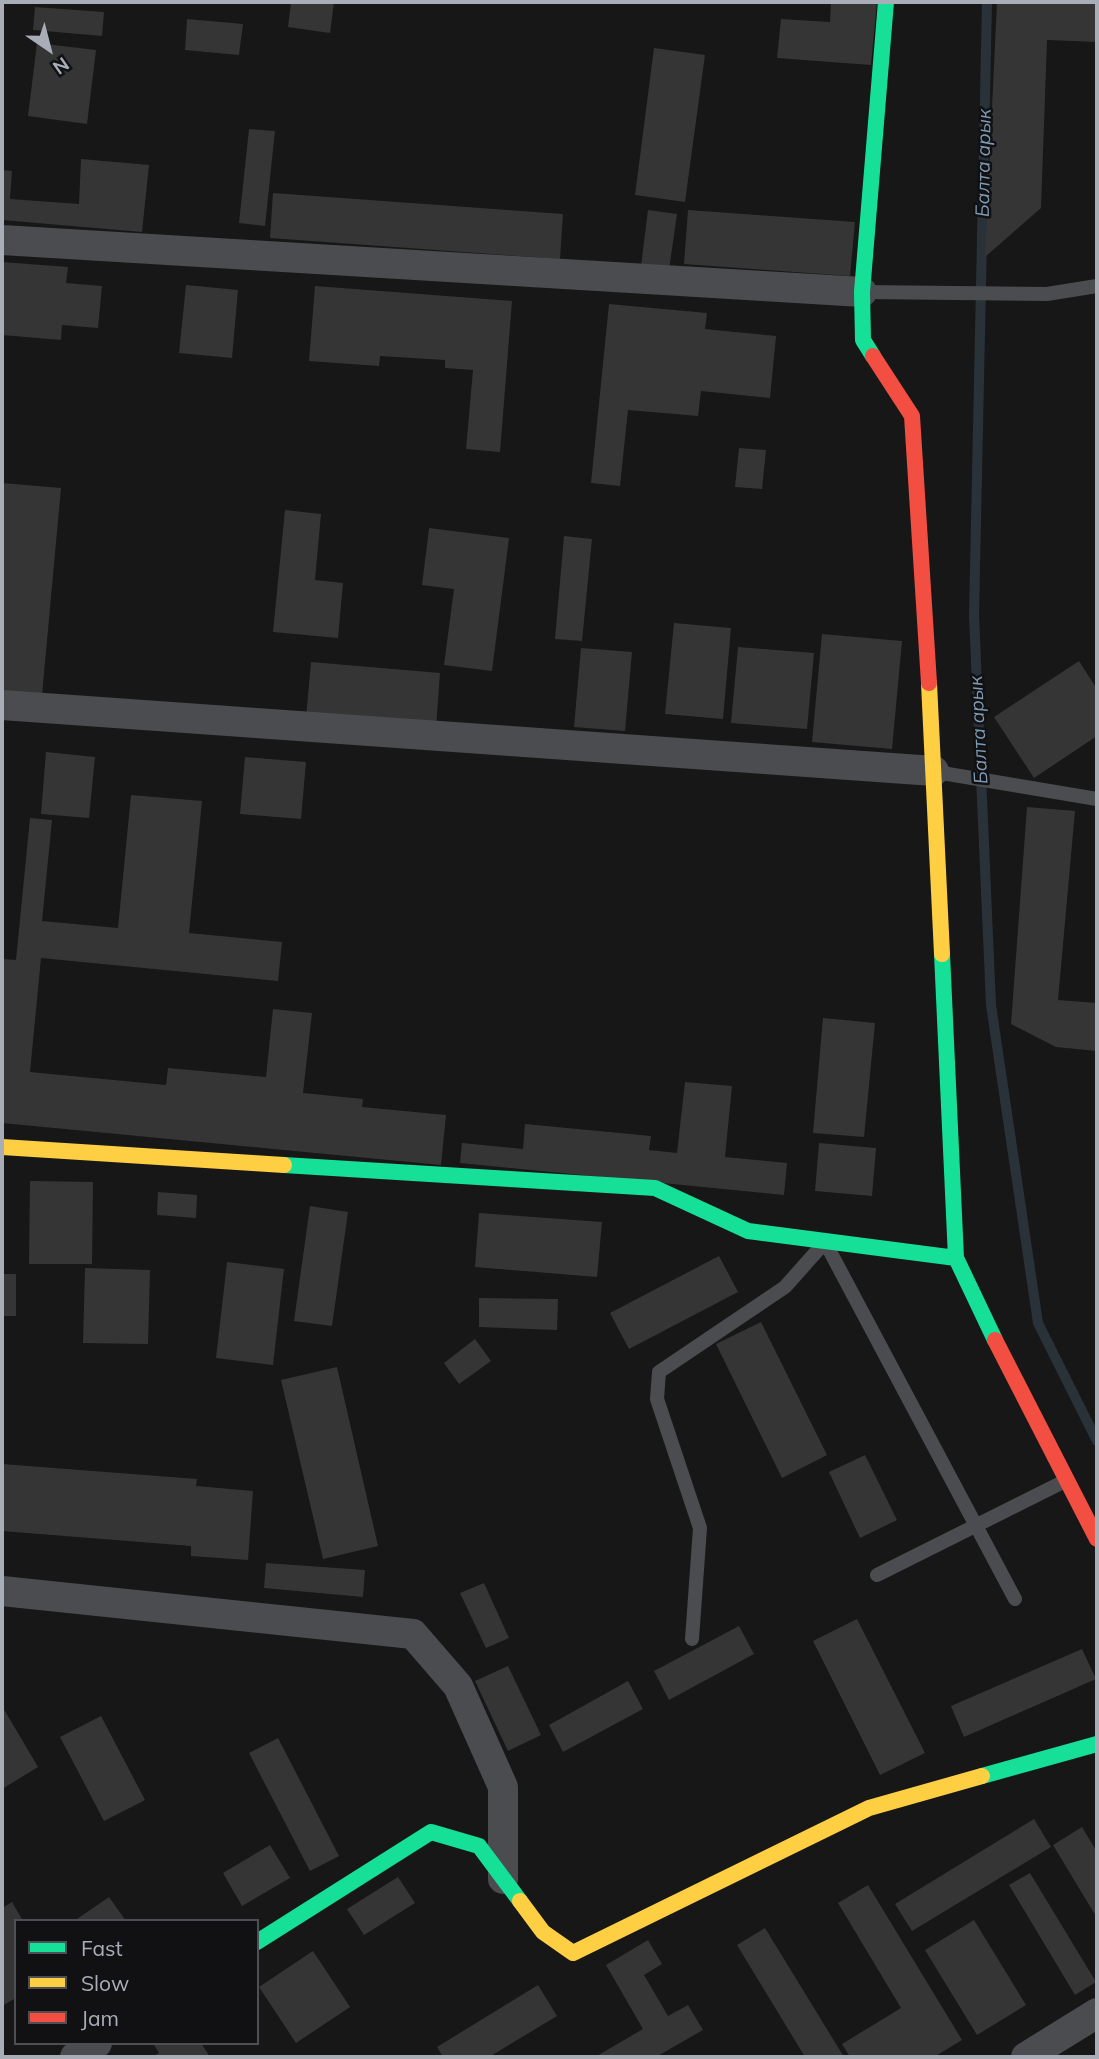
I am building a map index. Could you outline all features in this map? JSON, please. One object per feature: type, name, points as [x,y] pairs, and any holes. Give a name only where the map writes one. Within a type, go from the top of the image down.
[{"type":"street","points":[[886,2],[862,292],[863,340],[912,416],[934,771],[956,1258],[972,1296],[1097,1539]]},
{"type":"street","points":[[2,240],[862,292]]},
{"type":"street","points":[[2,705],[934,771]]},
{"type":"street","points":[[2,1147],[655,1188],[748,1231],[956,1258]]},
{"type":"street","points":[[2,1591],[413,1634],[458,1686],[503,1787],[503,1879]]},
{"type":"street","points":[[259,1941],[431,1832],[479,1846],[544,1932],[573,1953],[869,1808],[1097,1744]]},
{"type":"street","points":[[1026,2057],[1097,2013]]},
{"type":"street","points":[[75,2057],[94,2045]]},
{"type":"lane","points":[[862,292],[1046,294],[1097,286]]},
{"type":"lane","points":[[934,771],[1097,799]]},
{"type":"lane","points":[[692,1639],[700,1528],[657,1399],[659,1372],[785,1287],[825,1242],[1015,1599]]},
{"type":"lane","points":[[877,1575],[1067,1480]]},
{"type":"building","points":[[291,2],[334,2],[330,33],[288,27]]},
{"type":"building","points":[[831,2],[877,2],[871,65],[777,58],[781,19],[830,22]]},
{"type":"building","points":[[997,2],[1097,2],[1097,42],[1047,40],[1041,208],[985,257]]},
{"type":"building","points":[[35,7],[104,12],[102,36],[33,30]]},
{"type":"building","points":[[187,19],[243,24],[239,55],[185,50]]},
{"type":"building","points":[[37,43],[96,50],[87,124],[28,116]]},
{"type":"building","points":[[654,48],[705,55],[685,202],[635,195]]},
{"type":"building","points":[[249,129],[275,131],[265,226],[239,223]]},
{"type":"building","points":[[81,159],[149,165],[142,232],[2,220],[2,170],[12,171],[10,199],[79,204]]},
{"type":"building","points":[[273,193],[563,214],[560,259],[270,238]]},
{"type":"building","points":[[648,210],[677,214],[669,270],[641,266]]},
{"type":"building","points":[[688,210],[855,222],[850,276],[684,264]]},
{"type":"building","points":[[2,262],[68,267],[66,283],[102,286],[98,328],[62,325],[61,340],[2,335]]},
{"type":"building","points":[[186,285],[238,290],[232,358],[179,353]]},
{"type":"building","points":[[315,286],[512,301],[500,452],[466,449],[473,370],[445,368],[445,360],[380,356],[379,366],[309,361]]},
{"type":"building","points":[[609,304],[707,313],[705,329],[776,336],[770,398],[701,391],[698,416],[628,410],[620,486],[591,483]]},
{"type":"building","points":[[739,448],[766,450],[762,489],[735,487]]},
{"type":"building","points":[[2,483],[61,488],[42,695],[2,692]]},
{"type":"building","points":[[285,510],[321,514],[315,580],[343,583],[338,638],[273,632]]},
{"type":"building","points":[[429,528],[509,538],[492,671],[444,665],[454,589],[422,585]]},
{"type":"building","points":[[564,536],[592,539],[582,641],[555,639]]},
{"type":"building","points":[[674,623],[731,628],[723,719],[665,714]]},
{"type":"building","points":[[822,634],[902,641],[892,749],[812,742]]},
{"type":"building","points":[[738,647],[814,653],[807,729],[731,723]]},
{"type":"building","points":[[581,648],[632,652],[625,731],[574,727]]},
{"type":"building","points":[[1079,661],[1097,689],[1097,736],[1034,778],[994,717]]},
{"type":"building","points":[[311,662],[440,673],[436,728],[306,717]]},
{"type":"building","points":[[46,752],[95,757],[89,818],[41,814]]},
{"type":"building","points":[[245,757],[306,762],[301,819],[240,814]]},
{"type":"building","points":[[131,795],[202,801],[189,933],[282,942],[278,981],[41,958],[30,1072],[166,1085],[168,1068],[266,1077],[273,1009],[312,1013],[303,1093],[363,1099],[362,1107],[446,1115],[441,1165],[2,1123],[2,959],[16,960],[30,818],[52,820],[42,921],[118,928]]},
{"type":"building","points":[[1027,807],[1075,811],[1058,1000],[1097,1003],[1097,1051],[1056,1047],[1011,1024]]},
{"type":"building","points":[[823,1018],[875,1023],[864,1137],[813,1133]]},
{"type":"building","points":[[685,1082],[732,1086],[725,1157],[787,1163],[784,1195],[460,1163],[462,1143],[523,1149],[525,1124],[651,1136],[649,1150],[677,1153]]},
{"type":"building","points":[[819,1143],[876,1148],[872,1196],[815,1191]]},
{"type":"building","points":[[30,1181],[93,1182],[92,1264],[29,1264]]},
{"type":"building","points":[[158,1192],[197,1195],[196,1218],[157,1215]]},
{"type":"building","points":[[310,1206],[348,1212],[332,1326],[294,1321]]},
{"type":"building","points":[[479,1213],[602,1222],[597,1277],[475,1267]]},
{"type":"building","points":[[719,1256],[738,1292],[629,1349],[610,1313]]},
{"type":"building","points":[[227,1262],[284,1269],[273,1365],[216,1358]]},
{"type":"building","points":[[85,1268],[150,1270],[148,1344],[83,1343]]},
{"type":"building","points":[[2,1274],[16,1274],[16,1316],[2,1316]]},
{"type":"building","points":[[479,1298],[558,1299],[557,1330],[479,1327]]},
{"type":"building","points":[[761,1322],[827,1455],[782,1478],[716,1344]]},
{"type":"building","points":[[475,1339],[491,1361],[459,1384],[444,1363]]},
{"type":"building","points":[[337,1367],[378,1546],[323,1559],[281,1380]]},
{"type":"building","points":[[865,1455],[897,1520],[860,1538],[829,1472]]},
{"type":"building","points":[[2,1464],[197,1479],[196,1486],[253,1491],[248,1560],[191,1556],[191,1546],[2,1531]]},
{"type":"building","points":[[266,1563],[365,1570],[363,1597],[264,1588]]},
{"type":"building","points":[[484,1583],[509,1638],[486,1648],[460,1593]]},
{"type":"building","points":[[857,1619],[925,1753],[880,1775],[813,1641]]},
{"type":"building","points":[[739,1626],[754,1654],[669,1700],[654,1671]]},
{"type":"building","points":[[1082,1649],[1096,1679],[964,1737],[951,1706]]},
{"type":"building","points":[[508,1666],[541,1735],[508,1751],[475,1681]]},
{"type":"building","points":[[628,1681],[643,1709],[563,1752],[549,1725]]},
{"type":"building","points":[[2,1706],[38,1767],[2,1789]]},
{"type":"building","points":[[101,1716],[145,1800],[104,1821],[60,1737]]},
{"type":"building","points":[[278,1738],[339,1856],[310,1871],[249,1753]]},
{"type":"building","points":[[1034,1819],[1051,1847],[912,1931],[895,1904]]},
{"type":"building","points":[[1082,1827],[1097,1852],[1097,1918],[1053,1845]]},
{"type":"building","points":[[270,1845],[290,1878],[242,1906],[223,1873]]},
{"type":"building","points":[[1030,1873],[1096,1982],[1075,1995],[1009,1885]]},
{"type":"building","points":[[398,1877],[415,1903],[364,1935],[347,1909]]},
{"type":"building","points":[[868,1885],[962,2040],[934,2057],[850,2057],[842,2044],[901,2008],[838,1903]]},
{"type":"building","points":[[109,1897],[125,1919],[77,1919]]},
{"type":"building","points":[[12,1902],[22,1919],[14,1919],[14,1999],[2,2006],[2,1908]]},
{"type":"building","points":[[974,1920],[1026,2005],[977,2035],[925,1950]]},
{"type":"building","points":[[765,1928],[844,2057],[805,2057],[737,1945]]},
{"type":"building","points":[[648,1940],[662,1964],[644,1975],[668,2016],[688,2005],[703,2030],[656,2057],[595,2057],[643,2029],[606,1965]]},
{"type":"building","points":[[313,1951],[350,2007],[296,2043],[259,1987]]},
{"type":"building","points":[[538,1985],[557,2016],[489,2057],[443,2057],[437,2047]]},
{"type":"building","points":[[154,2045],[202,2045],[210,2057],[152,2057],[159,2053]]},
{"type":"waterway","name":"Балта арык","points":[[987,2],[974,616],[991,1005],[1038,1323],[1097,1441]]},
{"type":"traffic: fast","points":[[873,356],[863,340],[862,292],[886,2]]},
{"type":"traffic: fast","points":[[942,954],[956,1258],[995,1340]]},
{"type":"traffic: fast","points":[[284,1165],[655,1188],[748,1231],[956,1258]]},
{"type":"traffic: fast","points":[[982,1776],[1097,1744]]},
{"type":"traffic: fast","points":[[259,1941],[431,1832],[479,1846],[520,1901]]},
{"type":"traffic: slow","points":[[929,683],[942,954]]},
{"type":"traffic: slow","points":[[2,1147],[284,1165]]},
{"type":"traffic: slow","points":[[520,1901],[543,1932],[573,1953],[869,1808],[982,1776]]},
{"type":"traffic: jam","points":[[873,356],[912,416],[929,683]]},
{"type":"traffic: jam","points":[[995,1340],[1097,1539]]}]
